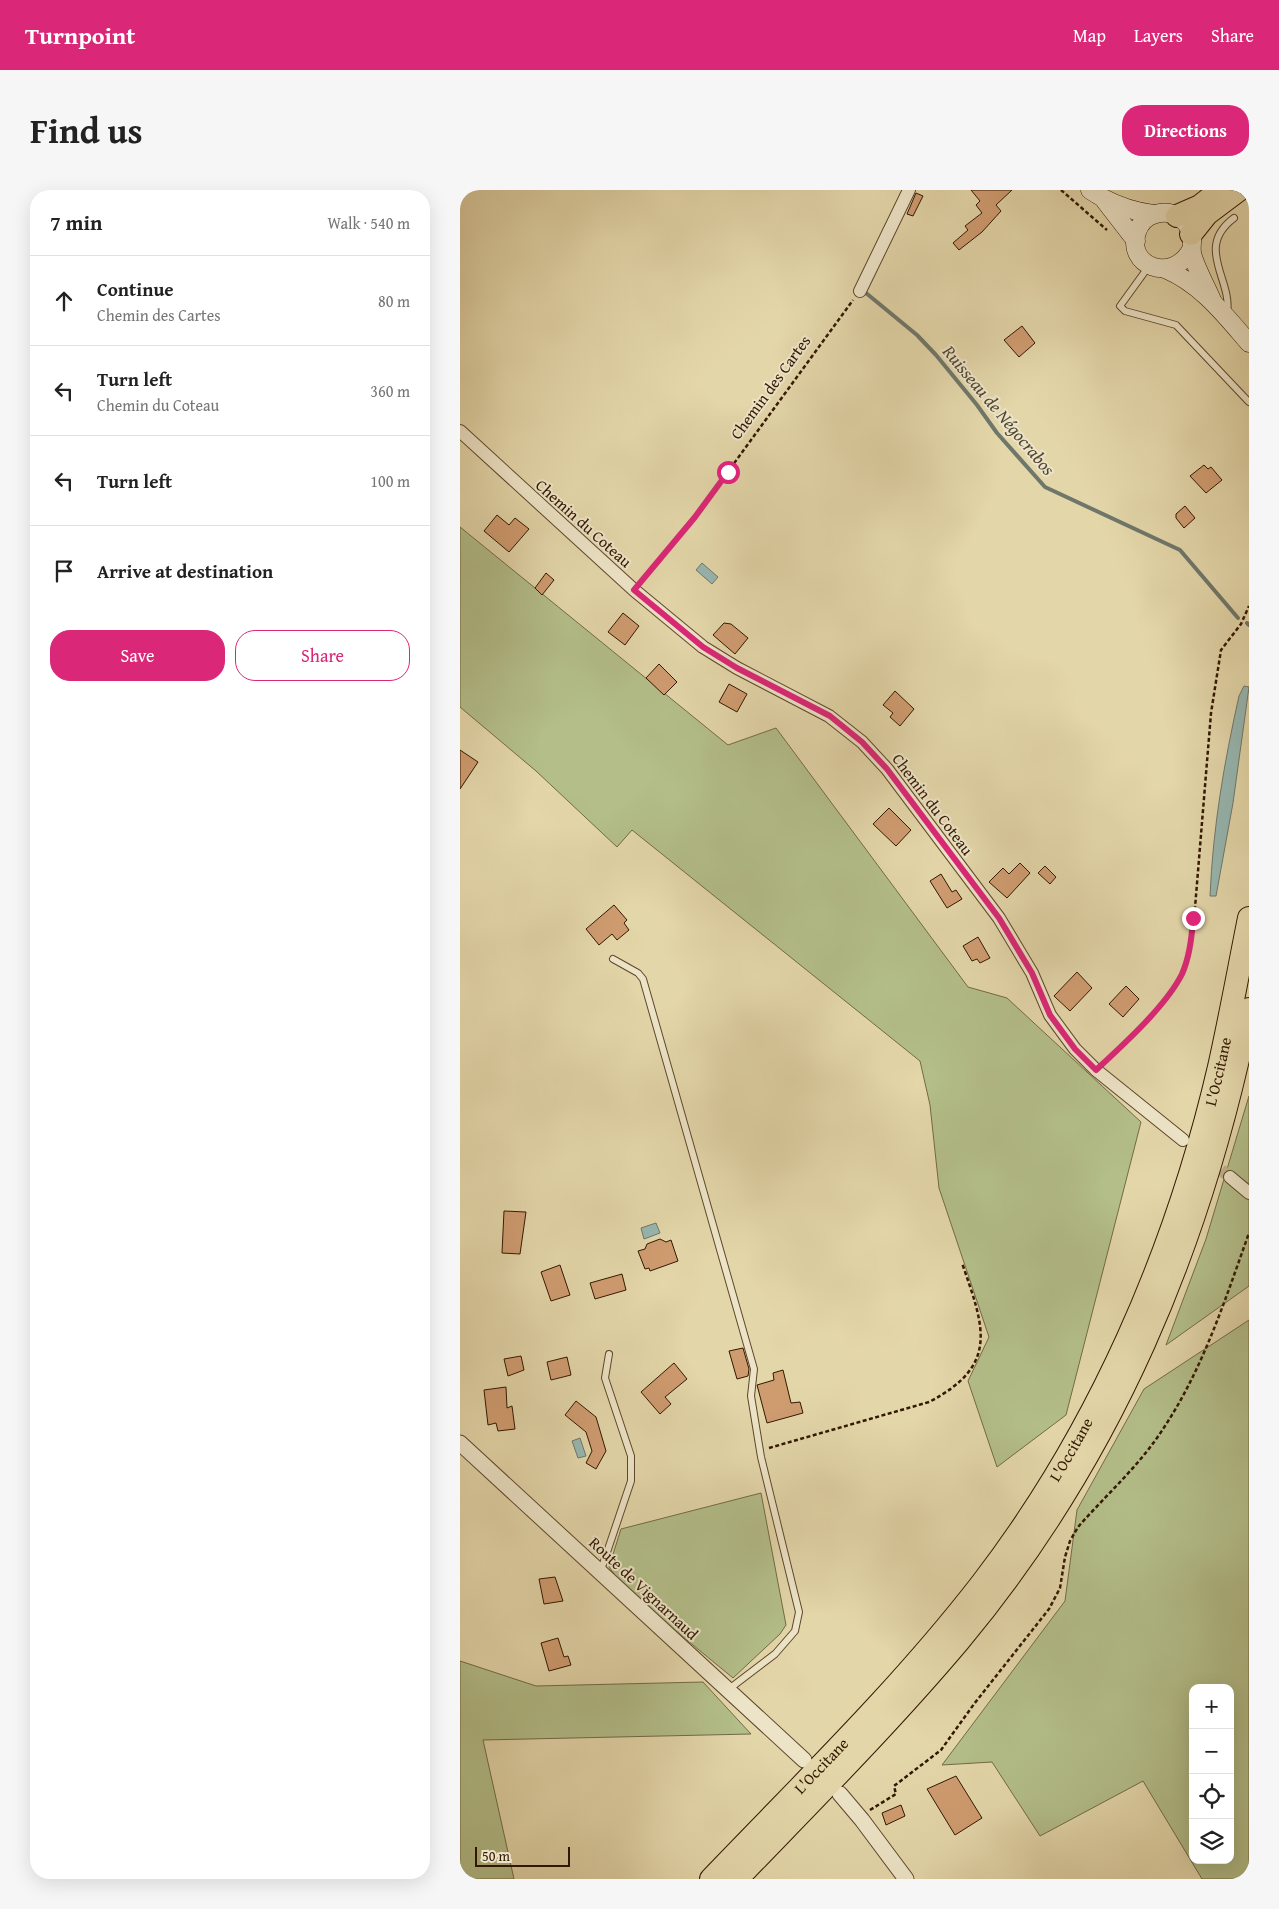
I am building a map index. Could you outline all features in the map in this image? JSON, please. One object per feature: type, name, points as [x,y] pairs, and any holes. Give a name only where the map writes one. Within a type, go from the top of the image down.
[{"type":"highway","points":[[1177,216],[1200,206],[1221,190]]},
{"type":"highway","points":[[1191,242],[1207,214],[1238,190]]},
{"type":"highway","name":"L'Occitane","points":[[711,1879],[900,1681],[945,1629],[984,1581],[1019,1530],[1083,1428],[1130,1332],[1175,1218],[1218,1068],[1249,918]]},
{"type":"highway","name":"L'Occitane","points":[[737,1879],[863,1747],[953,1648],[998,1592],[1067,1490],[1123,1390],[1170,1285],[1193,1224],[1236,1070],[1249,1009]]},
{"type":"highway","points":[[1236,1070],[1249,1034]]},
{"type":"main road","points":[[1096,194],[1143,213],[1169,213],[1177,216],[1188,226],[1191,242],[1212,300]]},
{"type":"main road","points":[[1096,194],[1136,241],[1140,255],[1157,267],[1189,282],[1212,300],[1249,343]]},
{"type":"main road","points":[[1136,241],[1140,225],[1153,214]]},
{"type":"main road","points":[[1157,267],[1181,264],[1191,242]]},
{"type":"street","points":[[860,290],[909,190]]},
{"type":"street","name":"Chemin du Coteau","points":[[460,431],[634,590],[703,647],[737,668],[830,716],[862,742],[887,769],[999,918],[1032,973],[1050,1015],[1075,1049],[1096,1070],[1183,1140]]},
{"type":"street","points":[[1230,1177],[1249,1193]]},
{"type":"street","name":"Route de Vignarnaud","points":[[460,1442],[804,1760]]},
{"type":"street","points":[[840,1794],[906,1879]]},
{"type":"lane","points":[[1227,317],[1230,300],[1219,273],[1216,244],[1222,228],[1234,218]]},
{"type":"lane","points":[[1157,267],[1120,306],[1125,311],[1176,325],[1249,402]]},
{"type":"lane","points":[[613,959],[638,973],[646,989],[704,1200],[754,1369],[751,1396],[760,1451],[799,1612],[795,1631],[776,1654],[728,1690]]},
{"type":"lane","points":[[600,1571],[631,1481],[631,1456],[605,1378],[609,1354]]},
{"type":"path","points":[[1061,190],[1111,233]]},
{"type":"path","name":"Chemin des Cartes","points":[[634,590],[695,517],[860,290]]},
{"type":"path","points":[[1096,1070],[1118,1050],[1167,996],[1181,976],[1187,960],[1192,932],[1211,713],[1221,650],[1241,624],[1249,606]]},
{"type":"path","points":[[862,1820],[872,1807],[896,1794],[894,1786],[941,1750],[974,1704],[1049,1609],[1056,1598],[1065,1557],[1070,1541],[1078,1527],[1163,1430],[1198,1367],[1225,1302],[1249,1233]]},
{"type":"path","points":[[760,1451],[929,1402],[949,1392],[976,1363],[982,1331],[976,1305],[962,1263]]},
{"type":"green space","points":[[460,527],[728,745],[776,728],[968,987],[1007,998],[1141,1122],[1066,1415],[997,1467],[968,1381],[989,1337],[939,1188],[930,1105],[920,1061],[632,830],[617,847],[536,771],[460,707]]},
{"type":"green space","points":[[1249,1096],[1249,1286],[1166,1345],[1206,1239]]},
{"type":"green space","points":[[1249,1320],[1249,1879],[1202,1879],[1193,1864],[1234,1864],[1234,1684],[1189,1684],[1189,1857],[1143,1781],[1040,1836],[992,1762],[942,1765],[1065,1601],[1077,1510],[1144,1389]]},
{"type":"green space","points":[[761,1493],[786,1625],[780,1634],[733,1678],[625,1589],[609,1567],[621,1529]]},
{"type":"green space","points":[[460,1661],[536,1686],[703,1682],[751,1734],[483,1740],[514,1879],[460,1879]]},
{"type":"water","points":[[702,563],[718,577],[712,584],[696,570]]},
{"type":"water","points":[[1244,686],[1249,687],[1233,803],[1216,896],[1210,896],[1220,795],[1239,696]]},
{"type":"water","points":[[656,1223],[660,1233],[644,1239],[641,1228]]},
{"type":"water","points":[[580,1438],[586,1456],[578,1458],[572,1441]]},
{"type":"building","points":[[971,190],[1012,190],[996,205],[1001,211],[982,232],[959,250],[953,243],[968,230],[965,226],[982,213],[976,205],[980,201]]},
{"type":"building","points":[[916,193],[923,196],[913,216],[907,214]]},
{"type":"building","points":[[1022,326],[1035,343],[1019,357],[1004,340]]},
{"type":"building","points":[[1204,465],[1208,469],[1211,467],[1222,480],[1206,493],[1190,476]]},
{"type":"building","points":[[1185,506],[1195,518],[1184,528],[1176,518],[1176,514]]},
{"type":"building","points":[[497,515],[509,525],[515,518],[529,529],[509,552],[484,531]]},
{"type":"building","points":[[546,573],[554,580],[542,595],[535,588]]},
{"type":"building","points":[[623,613],[639,626],[625,645],[608,632]]},
{"type":"building","points":[[724,623],[731,624],[748,638],[735,654],[713,635]]},
{"type":"building","points":[[659,664],[677,682],[664,695],[646,678]]},
{"type":"building","points":[[729,684],[747,694],[737,712],[719,702]]},
{"type":"building","points":[[895,691],[914,709],[900,726],[890,717],[893,713],[883,705]]},
{"type":"building","points":[[460,750],[478,762],[460,789]]},
{"type":"building","points":[[889,808],[911,830],[896,846],[873,824]]},
{"type":"building","points":[[1020,863],[1030,873],[1007,898],[989,882],[1003,868],[1009,874]]},
{"type":"building","points":[[1045,866],[1056,877],[1050,884],[1038,873]]},
{"type":"building","points":[[941,874],[952,892],[956,890],[962,899],[947,908],[930,881]]},
{"type":"building","points":[[614,905],[627,920],[624,923],[629,930],[617,940],[612,934],[599,945],[586,929]]},
{"type":"building","points":[[978,937],[990,958],[980,963],[977,959],[972,961],[963,946]]},
{"type":"building","points":[[1077,972],[1092,988],[1070,1011],[1054,996]]},
{"type":"building","points":[[1126,986],[1139,999],[1123,1017],[1109,1004]]},
{"type":"building","points":[[504,1211],[526,1212],[520,1254],[502,1253]]},
{"type":"building","points":[[660,1239],[666,1242],[671,1240],[678,1261],[650,1271],[649,1268],[645,1269],[638,1251],[645,1249],[647,1244]]},
{"type":"building","points":[[560,1265],[570,1295],[551,1301],[541,1272]]},
{"type":"building","points":[[622,1274],[626,1290],[595,1299],[590,1283]]},
{"type":"building","points":[[743,1348],[749,1369],[748,1376],[737,1379],[729,1351]]},
{"type":"building","points":[[521,1356],[524,1370],[508,1376],[504,1359]]},
{"type":"building","points":[[567,1357],[571,1375],[551,1380],[547,1362]]},
{"type":"building","points":[[674,1363],[687,1379],[665,1397],[671,1404],[660,1414],[641,1392]]},
{"type":"building","points":[[783,1370],[791,1403],[800,1402],[803,1413],[767,1423],[757,1385],[774,1380],[773,1373]]},
{"type":"building","points":[[506,1387],[507,1408],[512,1406],[515,1429],[498,1431],[496,1423],[488,1425],[484,1390]]},
{"type":"building","points":[[576,1401],[596,1417],[606,1451],[596,1469],[586,1463],[592,1451],[586,1432],[565,1415]]},
{"type":"building","points":[[555,1577],[563,1601],[544,1604],[539,1579]]},
{"type":"building","points":[[558,1638],[564,1657],[568,1656],[571,1665],[549,1671],[541,1643]]},
{"type":"building","points":[[956,1776],[982,1818],[955,1835],[927,1789]]},
{"type":"building","points":[[901,1805],[905,1816],[886,1825],[882,1813]]},
{"type":"waterway","name":"Ruisseau de Négocrabos","points":[[866,293],[917,335],[936,355],[997,433],[1045,487],[1180,550],[1238,618]]},
{"type":"tunnel","points":[[1207,1159],[1230,1177]]},
{"type":"route","points":[[728,472],[695,517],[634,590],[703,647],[737,668],[830,716],[862,742],[887,769],[999,918],[1032,973],[1050,1015],[1075,1049],[1096,1070],[1152,1014],[1181,976],[1190,947],[1193,918]]}]
